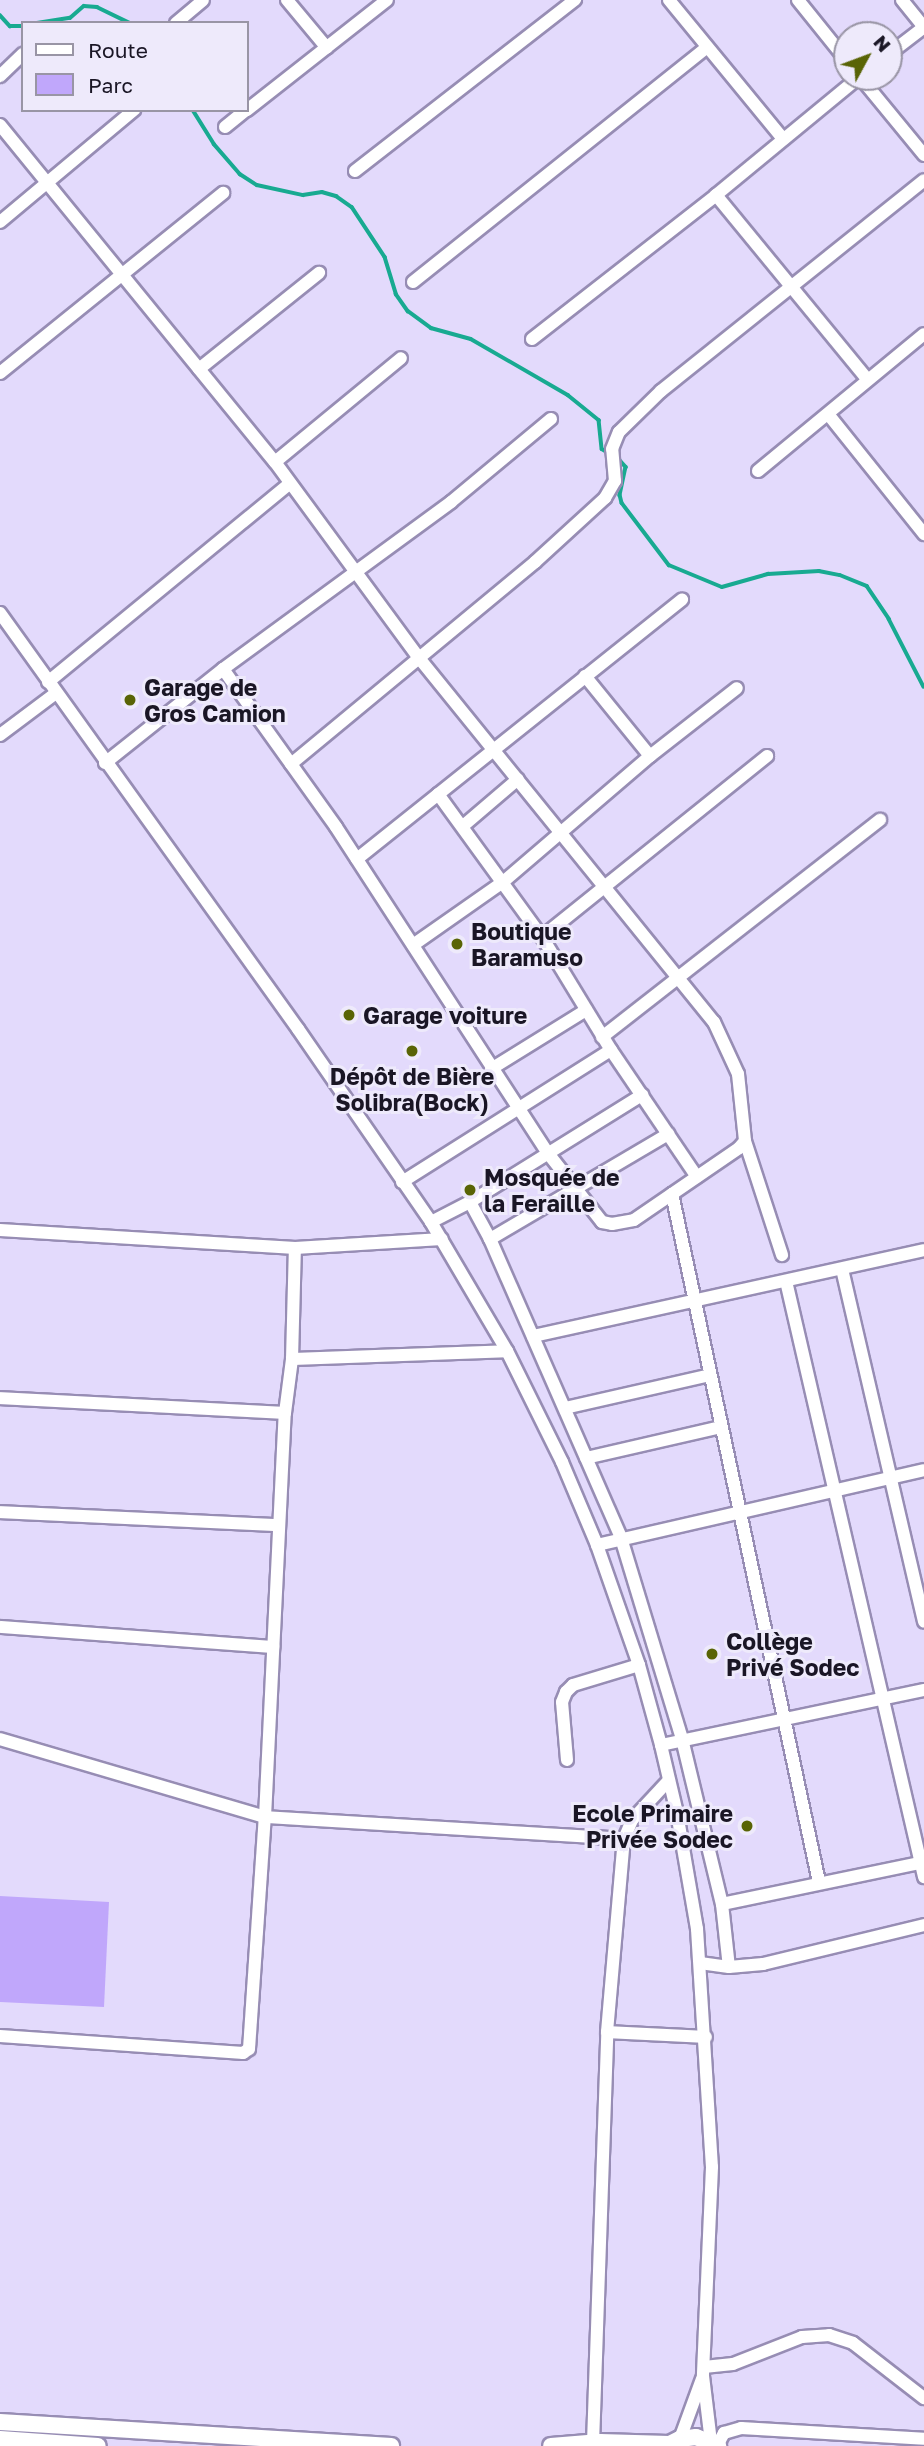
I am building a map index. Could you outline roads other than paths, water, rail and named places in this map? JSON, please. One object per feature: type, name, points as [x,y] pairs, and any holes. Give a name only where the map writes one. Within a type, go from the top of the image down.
[{"type":"main road","points":[[0,2422],[98,2446]]},
{"type":"main road","points":[[551,2446],[672,2443],[696,2437],[716,2445]]},
{"type":"main road","points":[[0,2439],[391,2446]]},
{"type":"street","points":[[178,21],[203,0]]},
{"type":"street","points":[[287,0],[327,48]]},
{"type":"street","points":[[248,109],[387,0]]},
{"type":"street","points":[[355,172],[575,0]]},
{"type":"street","points":[[669,0],[783,139]]},
{"type":"street","points":[[797,0],[833,44]]},
{"type":"street","points":[[902,0],[924,27],[903,43]]},
{"type":"street","points":[[413,282],[707,47]]},
{"type":"street","points":[[0,76],[21,56]]},
{"type":"street","points":[[532,339],[716,195],[842,91]]},
{"type":"street","points":[[871,91],[924,155]]},
{"type":"street","points":[[0,222],[132,112]]},
{"type":"street","points":[[225,127],[244,112]]},
{"type":"street","points":[[0,125],[275,461],[419,658],[713,1021],[738,1074],[745,1140],[782,1255]]},
{"type":"street","points":[[291,764],[535,562],[611,491],[615,481],[612,449],[619,432],[662,391],[924,180]]},
{"type":"street","points":[[0,373],[223,192]]},
{"type":"street","points":[[716,195],[868,380]]},
{"type":"street","points":[[199,369],[319,272]]},
{"type":"street","points":[[758,471],[868,380],[922,341]]},
{"type":"street","points":[[275,461],[401,358]]},
{"type":"street","points":[[828,414],[924,534]]},
{"type":"street","points":[[105,763],[223,669],[451,502],[551,419]]},
{"type":"street","points":[[48,682],[290,483]]},
{"type":"street","points":[[357,859],[682,600]]},
{"type":"street","points":[[0,613],[298,1029],[442,1239],[507,1351],[562,1462],[597,1545],[639,1665],[661,1745],[688,1870],[706,2038],[712,2167],[703,2371],[716,2445]]},
{"type":"street","points":[[223,669],[357,859],[547,1152],[574,1190],[602,1222],[612,1224],[634,1220],[739,1148],[745,1140]]},
{"type":"street","points":[[585,676],[650,756]]},
{"type":"street","points":[[413,945],[503,882],[650,756],[737,688]]},
{"type":"street","points":[[0,735],[56,693]]},
{"type":"street","points":[[542,937],[767,756]]},
{"type":"street","points":[[463,826],[518,779]]},
{"type":"street","points":[[438,794],[542,937],[602,1037],[697,1177]]},
{"type":"street","points":[[602,1037],[880,820]]},
{"type":"street","points":[[491,1069],[586,1010]]},
{"type":"street","points":[[402,1182],[611,1050]]},
{"type":"street","points":[[431,1222],[470,1202],[642,1095]]},
{"type":"street","points":[[490,1238],[668,1133]]},
{"type":"street","points":[[672,1194],[819,1882]]},
{"type":"street","points":[[470,1202],[490,1238],[621,1538],[682,1739],[722,1904],[729,1967]]},
{"type":"street","points":[[0,1230],[295,1248],[442,1239]]},
{"type":"street","points":[[0,2036],[243,2053],[249,2049],[265,1817],[285,1413],[292,1359],[295,1248]]},
{"type":"street","points":[[533,1336],[924,1250]]},
{"type":"street","points":[[842,1269],[924,1622]]},
{"type":"street","points":[[786,1281],[924,1877]]},
{"type":"street","points":[[292,1359],[507,1351]]},
{"type":"street","points":[[565,1408],[710,1375]]},
{"type":"street","points":[[0,1398],[285,1413]]},
{"type":"street","points":[[586,1458],[722,1427]]},
{"type":"street","points":[[597,1545],[740,1510],[924,1470]]},
{"type":"street","points":[[0,1512],[279,1525]]},
{"type":"street","points":[[0,1627],[273,1647]]},
{"type":"street","points":[[567,1760],[562,1702],[566,1692],[573,1685],[639,1665]]},
{"type":"street","points":[[661,1745],[924,1690]]},
{"type":"street","points":[[0,1739],[265,1817],[624,1839]]},
{"type":"street","points":[[593,2443],[607,2032],[624,1839],[632,1820],[669,1780]]},
{"type":"street","points":[[722,1904],[922,1862]]},
{"type":"street","points":[[700,1963],[729,1967],[763,1964],[924,1925]]},
{"type":"street","points":[[607,2032],[706,2038]]},
{"type":"street","points":[[703,2371],[755,2358],[802,2337],[828,2335],[853,2343],[924,2398]]},
{"type":"street","points":[[672,2443],[703,2371]]},
{"type":"street","points":[[716,2445],[724,2433],[741,2428],[924,2439]]},
{"type":"waterway","points":[[50,21],[70,18],[84,6],[97,7],[126,21]]},
{"type":"waterway","points":[[0,15],[10,26],[21,26]]},
{"type":"waterway","points":[[194,112],[214,144],[240,174],[257,185],[303,195],[322,192],[336,196],[352,207],[385,257],[396,294],[408,311],[431,328],[471,339],[568,395],[599,420],[602,449],[609,453]]},
{"type":"waterway","points":[[616,456],[626,467],[620,495],[622,503],[669,565],[722,587],[768,574],[819,571],[840,575],[867,586],[889,619],[924,687]]},
{"type":"place","name":"Garage de Gros Camion","points":[[130,700]]},
{"type":"place","name":"Boutique Baramuso","points":[[457,944]]},
{"type":"place","name":"Garage voiture","points":[[349,1015]]},
{"type":"place","name":"Dépôt de Bière Solibra(Bock)","points":[[412,1051]]},
{"type":"place","name":"Mosquée de la Feraille","points":[[470,1190]]},
{"type":"place","name":"Collège Privé Sodec","points":[[712,1654]]},
{"type":"place","name":"Ecole Primaire Privée Sodec","points":[[747,1826]]}]
